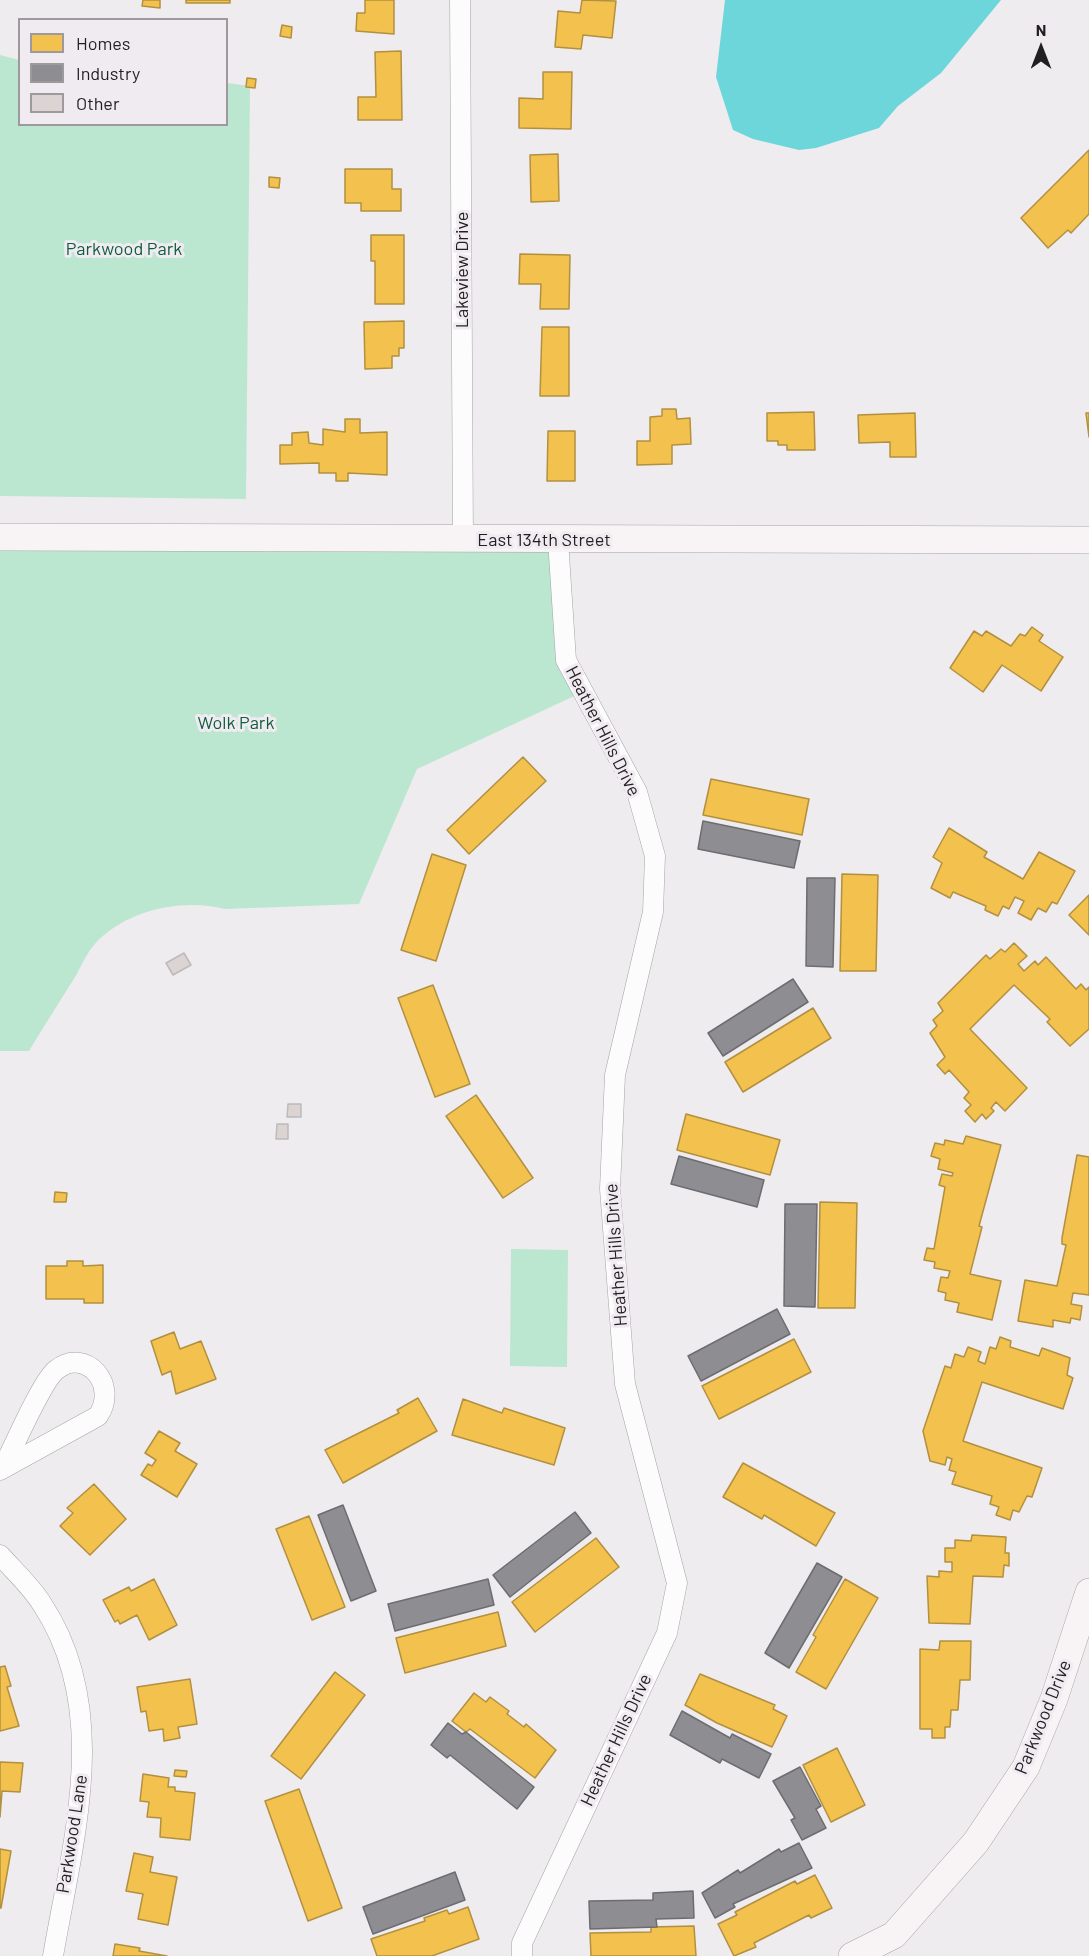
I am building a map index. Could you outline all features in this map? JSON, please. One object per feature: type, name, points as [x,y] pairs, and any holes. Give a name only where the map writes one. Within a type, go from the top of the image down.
[{"type":"street","name":"Lakeview Drive","points":[[460,0],[463,540]]},
{"type":"street","name":"East 134th Street","points":[[0,537],[1089,540]]},
{"type":"street","name":"Heather Hills Drive","points":[[522,1956],[522,1943],[667,1633],[677,1583],[625,1384],[610,1189],[615,1075],[653,912],[655,856],[637,792],[566,660],[558,540]]},
{"type":"street","points":[[66,1365],[84,1365],[93,1369],[104,1383],[106,1392],[106,1400],[98,1416],[1,1469],[50,1375],[66,1365]]},
{"type":"street","name":"Parkwood Lane","points":[[0,1555],[42,1603],[66,1651],[81,1709],[83,1781],[52,1956]]},
{"type":"street","name":"Parkwood Drive","points":[[852,1956],[894,1935],[976,1842],[1026,1767],[1054,1699],[1089,1592]]},
{"type":"green space","name":"Parkwood Park","points":[[0,55],[18,60],[18,126],[228,126],[228,83],[250,86],[246,499],[0,496]]},
{"type":"green space","name":"Wolk Park","points":[[0,537],[558,540],[566,660],[583,692],[417,769],[359,904],[225,909],[190,905],[172,906],[137,915],[121,923],[94,945],[29,1051],[0,1051]]},
{"type":"green space","points":[[511,1249],[568,1250],[567,1367],[510,1366]]},
{"type":"water","points":[[725,0],[1001,0],[941,73],[898,106],[879,128],[816,148],[799,150],[753,139],[733,130],[716,77]]},
{"type":"building: Homes","points":[[143,0],[160,0],[160,8],[142,6]]},
{"type":"building: Homes","points":[[186,0],[230,0],[230,3],[186,3]]},
{"type":"building: Homes","points":[[365,0],[394,0],[394,34],[356,31],[357,13],[365,13]]},
{"type":"building: Homes","points":[[582,0],[616,1],[612,38],[583,35],[581,49],[555,47],[558,11],[580,13]]},
{"type":"building: Homes","points":[[282,25],[292,27],[291,38],[280,36]]},
{"type":"building: Homes","points":[[401,51],[402,120],[358,120],[358,97],[376,97],[375,52]]},
{"type":"building: Homes","points":[[543,72],[572,72],[571,129],[519,128],[519,98],[543,99]]},
{"type":"building: Homes","points":[[247,78],[256,79],[255,88],[246,87]]},
{"type":"building: Homes","points":[[1089,150],[1089,214],[1071,233],[1068,230],[1048,248],[1021,218]]},
{"type":"building: Homes","points":[[558,154],[559,201],[531,202],[530,155]]},
{"type":"building: Homes","points":[[345,169],[392,169],[392,189],[401,189],[401,211],[361,211],[361,203],[345,203]]},
{"type":"building: Homes","points":[[269,177],[280,178],[279,188],[269,187]]},
{"type":"building: Homes","points":[[371,235],[404,235],[404,304],[375,304],[375,261],[371,261]]},
{"type":"building: Homes","points":[[520,254],[570,255],[569,309],[540,309],[541,284],[519,284]]},
{"type":"building: Homes","points":[[404,321],[404,348],[399,348],[399,356],[392,356],[392,368],[365,369],[364,322]]},
{"type":"building: Homes","points":[[542,327],[569,327],[569,396],[540,396]]},
{"type":"building: Homes","points":[[662,409],[676,409],[677,419],[690,418],[691,444],[672,445],[672,464],[637,465],[637,441],[650,441],[650,417],[662,416]]},
{"type":"building: Homes","points":[[814,412],[815,450],[787,450],[787,445],[778,445],[778,441],[767,441],[767,413]]},
{"type":"building: Homes","points":[[915,413],[916,457],[890,457],[890,442],[859,443],[858,415]]},
{"type":"building: Homes","points":[[1086,413],[1089,413],[1089,437]]},
{"type":"building: Homes","points":[[345,419],[360,419],[360,433],[387,432],[387,475],[348,473],[348,481],[336,481],[336,473],[319,473],[319,463],[280,464],[280,445],[292,445],[292,433],[308,432],[309,443],[323,445],[323,429],[345,432]]},
{"type":"building: Homes","points":[[548,431],[575,431],[575,481],[547,481]]},
{"type":"building: Homes","points":[[1032,627],[1043,635],[1039,641],[1063,657],[1041,691],[1002,665],[983,692],[950,668],[974,631],[982,636],[986,631],[1011,646],[1020,634],[1025,636]]},
{"type":"building: Homes","points":[[523,757],[546,781],[469,854],[447,830]]},
{"type":"building: Homes","points":[[711,779],[809,799],[802,835],[703,815]]},
{"type":"building: Homes","points":[[949,828],[987,852],[984,857],[1023,879],[1039,852],[1075,871],[1057,904],[1052,902],[1046,912],[1038,908],[1031,920],[1018,913],[1024,901],[1015,897],[1009,909],[1003,906],[998,916],[985,910],[986,906],[953,892],[950,898],[931,888],[942,863],[933,857]]},
{"type":"building: Homes","points":[[432,854],[466,865],[436,961],[401,950]]},
{"type":"building: Homes","points":[[842,874],[878,875],[876,971],[840,971]]},
{"type":"building: Homes","points":[[1089,895],[1089,935],[1069,915]]},
{"type":"building: Homes","points":[[1014,943],[1027,956],[1018,964],[1024,971],[1035,961],[1038,965],[1046,957],[1076,989],[1081,984],[1086,990],[1089,987],[1089,1029],[1070,1046],[1047,1022],[1050,1019],[1014,985],[970,1029],[1027,1088],[1005,1111],[996,1102],[991,1108],[994,1111],[986,1119],[982,1114],[975,1122],[965,1111],[971,1105],[964,1098],[969,1092],[949,1070],[945,1074],[937,1065],[945,1057],[930,1033],[937,1026],[933,1020],[943,1011],[938,1003],[986,955],[990,959],[1001,949],[1005,952]]},
{"type":"building: Homes","points":[[433,985],[470,1084],[435,1097],[398,998]]},
{"type":"building: Homes","points":[[813,1008],[831,1038],[743,1092],[725,1062]]},
{"type":"building: Homes","points":[[476,1095],[533,1178],[503,1198],[446,1116]]},
{"type":"building: Homes","points":[[686,1114],[780,1140],[770,1175],[677,1150]]},
{"type":"building: Homes","points":[[966,1136],[1001,1145],[979,1226],[982,1227],[970,1274],[1001,1281],[992,1320],[957,1312],[959,1303],[945,1300],[946,1293],[938,1291],[941,1277],[948,1278],[950,1271],[934,1268],[935,1262],[924,1260],[927,1248],[934,1249],[945,1187],[939,1185],[942,1174],[952,1176],[953,1173],[938,1169],[940,1159],[931,1156],[935,1143],[944,1145],[945,1140],[963,1144]]},
{"type":"building: Homes","points":[[1077,1155],[1089,1157],[1089,1295],[1073,1293],[1071,1304],[1082,1306],[1080,1320],[1071,1318],[1070,1323],[1053,1320],[1053,1327],[1018,1321],[1025,1280],[1057,1286],[1066,1245],[1062,1244],[1062,1238]]},
{"type":"building: Homes","points":[[55,1192],[67,1193],[66,1202],[54,1202]]},
{"type":"building: Homes","points":[[820,1202],[857,1203],[855,1308],[818,1308]]},
{"type":"building: Homes","points":[[67,1261],[83,1261],[83,1266],[103,1265],[103,1303],[84,1303],[84,1299],[46,1299],[46,1266],[67,1266]]},
{"type":"building: Homes","points":[[174,1332],[180,1349],[201,1341],[216,1379],[176,1394],[171,1371],[162,1375],[151,1341]]},
{"type":"building: Homes","points":[[1000,1337],[1011,1341],[1010,1347],[1039,1356],[1042,1348],[1070,1358],[1067,1375],[1073,1378],[1063,1409],[982,1382],[963,1441],[1042,1468],[1032,1497],[1027,1496],[1019,1512],[1013,1510],[1010,1520],[996,1515],[999,1507],[990,1504],[992,1496],[952,1484],[956,1472],[949,1470],[952,1459],[947,1457],[945,1465],[930,1461],[923,1431],[945,1366],[951,1368],[955,1354],[964,1357],[968,1347],[981,1352],[978,1361],[985,1364],[990,1347],[996,1349]]},
{"type":"building: Homes","points":[[794,1339],[811,1372],[719,1419],[702,1386]]},
{"type":"building: Homes","points":[[418,1398],[437,1431],[343,1483],[325,1450],[399,1413],[397,1410]]},
{"type":"building: Homes","points":[[463,1399],[502,1413],[504,1408],[565,1428],[554,1465],[452,1435]]},
{"type":"building: Homes","points":[[159,1431],[180,1443],[175,1451],[197,1464],[177,1497],[141,1475],[148,1464],[152,1466],[156,1460],[145,1453]]},
{"type":"building: Homes","points":[[743,1463],[835,1513],[816,1546],[764,1515],[762,1519],[723,1497]]},
{"type":"building: Homes","points":[[94,1484],[126,1519],[90,1555],[60,1526],[73,1513],[67,1508]]},
{"type":"building: Homes","points":[[309,1516],[345,1607],[312,1620],[276,1529]]},
{"type":"building: Homes","points":[[972,1535],[1006,1537],[1005,1553],[1009,1553],[1009,1566],[1004,1565],[1003,1577],[973,1576],[970,1624],[929,1623],[927,1576],[939,1577],[939,1571],[952,1572],[952,1562],[945,1562],[945,1548],[955,1548],[955,1540],[971,1541]]},
{"type":"building: Homes","points":[[596,1538],[619,1567],[535,1632],[512,1602]]},
{"type":"building: Homes","points":[[154,1579],[177,1625],[149,1640],[137,1615],[120,1624],[118,1620],[115,1622],[103,1600],[129,1587],[131,1591]]},
{"type":"building: Homes","points":[[845,1579],[878,1598],[826,1689],[796,1672],[816,1637],[813,1635]]},
{"type":"building: Homes","points":[[498,1612],[506,1646],[405,1673],[396,1638]]},
{"type":"building: Homes","points":[[940,1641],[971,1641],[970,1680],[960,1680],[958,1710],[951,1710],[950,1727],[945,1727],[945,1738],[932,1738],[932,1729],[920,1729],[920,1649],[939,1650]]},
{"type":"building: Homes","points":[[5,1666],[11,1686],[7,1687],[19,1726],[0,1731],[0,1667]]},
{"type":"building: Homes","points":[[335,1672],[365,1695],[301,1779],[271,1756]]},
{"type":"building: Homes","points":[[700,1674],[775,1705],[773,1709],[787,1716],[772,1747],[717,1723],[685,1705]]},
{"type":"building: Homes","points":[[190,1679],[197,1724],[178,1727],[180,1738],[164,1741],[163,1729],[149,1731],[146,1711],[141,1712],[137,1687]]},
{"type":"building: Homes","points":[[474,1693],[486,1702],[490,1697],[509,1711],[507,1714],[524,1727],[526,1724],[556,1750],[535,1778],[470,1729],[466,1732],[452,1721]]},
{"type":"building: Homes","points":[[837,1748],[865,1805],[831,1822],[803,1765]]},
{"type":"building: Homes","points":[[0,1762],[23,1763],[20,1792],[2,1791],[0,1817]]},
{"type":"building: Homes","points":[[175,1770],[187,1771],[186,1777],[174,1776]]},
{"type":"building: Homes","points":[[143,1774],[169,1778],[168,1787],[175,1787],[175,1791],[195,1793],[190,1840],[160,1837],[161,1818],[147,1817],[149,1802],[140,1801]]},
{"type":"building: Homes","points":[[299,1789],[342,1908],[308,1921],[265,1801]]},
{"type":"building: Homes","points":[[0,1849],[11,1851],[1,1908],[0,1908]]},
{"type":"building: Homes","points":[[134,1853],[153,1857],[150,1872],[177,1877],[168,1925],[138,1919],[143,1894],[126,1891]]},
{"type":"building: Homes","points":[[815,1875],[832,1908],[811,1918],[809,1915],[754,1943],[756,1947],[734,1956],[718,1924],[737,1915],[735,1912],[795,1881],[797,1884]]},
{"type":"building: Homes","points":[[468,1907],[479,1939],[432,1956],[377,1956],[371,1939],[425,1921],[424,1918],[447,1910],[449,1914]]},
{"type":"building: Homes","points":[[694,1926],[696,1956],[591,1956],[590,1933],[651,1932],[651,1927]]},
{"type":"building: Homes","points":[[115,1944],[140,1948],[139,1951],[167,1956],[113,1956]]},
{"type":"building: Industry","points":[[703,821],[800,841],[794,868],[698,849]]},
{"type":"building: Industry","points":[[807,878],[835,878],[833,967],[806,966]]},
{"type":"building: Industry","points":[[793,979],[808,1002],[723,1056],[708,1033]]},
{"type":"building: Industry","points":[[679,1156],[764,1180],[757,1207],[671,1184]]},
{"type":"building: Industry","points":[[785,1204],[817,1204],[815,1307],[784,1306]]},
{"type":"building: Industry","points":[[777,1309],[790,1334],[701,1381],[688,1356]]},
{"type":"building: Industry","points":[[343,1505],[376,1591],[351,1601],[318,1515]]},
{"type":"building: Industry","points":[[575,1512],[591,1533],[510,1597],[493,1575]]},
{"type":"building: Industry","points":[[817,1563],[842,1577],[789,1668],[765,1653]]},
{"type":"building: Industry","points":[[488,1579],[494,1605],[395,1631],[388,1604]]},
{"type":"building: Industry","points":[[682,1711],[730,1738],[732,1734],[771,1754],[759,1778],[722,1759],[720,1763],[670,1735]]},
{"type":"building: Industry","points":[[448,1723],[462,1734],[466,1732],[534,1787],[517,1809],[450,1755],[447,1758],[431,1745]]},
{"type":"building: Industry","points":[[800,1767],[821,1806],[816,1809],[826,1828],[802,1840],[791,1820],[795,1818],[773,1781]]},
{"type":"building: Industry","points":[[799,1843],[812,1868],[733,1904],[735,1907],[715,1918],[702,1893],[738,1870],[740,1873],[779,1849],[781,1852]]},
{"type":"building: Industry","points":[[455,1872],[465,1900],[373,1934],[363,1907]]},
{"type":"building: Industry","points":[[693,1891],[694,1918],[656,1919],[657,1927],[590,1929],[589,1901],[653,1900],[653,1893]]},
{"type":"building: Other","points":[[184,953],[191,965],[173,975],[166,963]]},
{"type":"building: Other","points":[[288,1104],[301,1104],[301,1117],[287,1117]]},
{"type":"building: Other","points":[[277,1124],[288,1124],[288,1139],[276,1139]]}]
